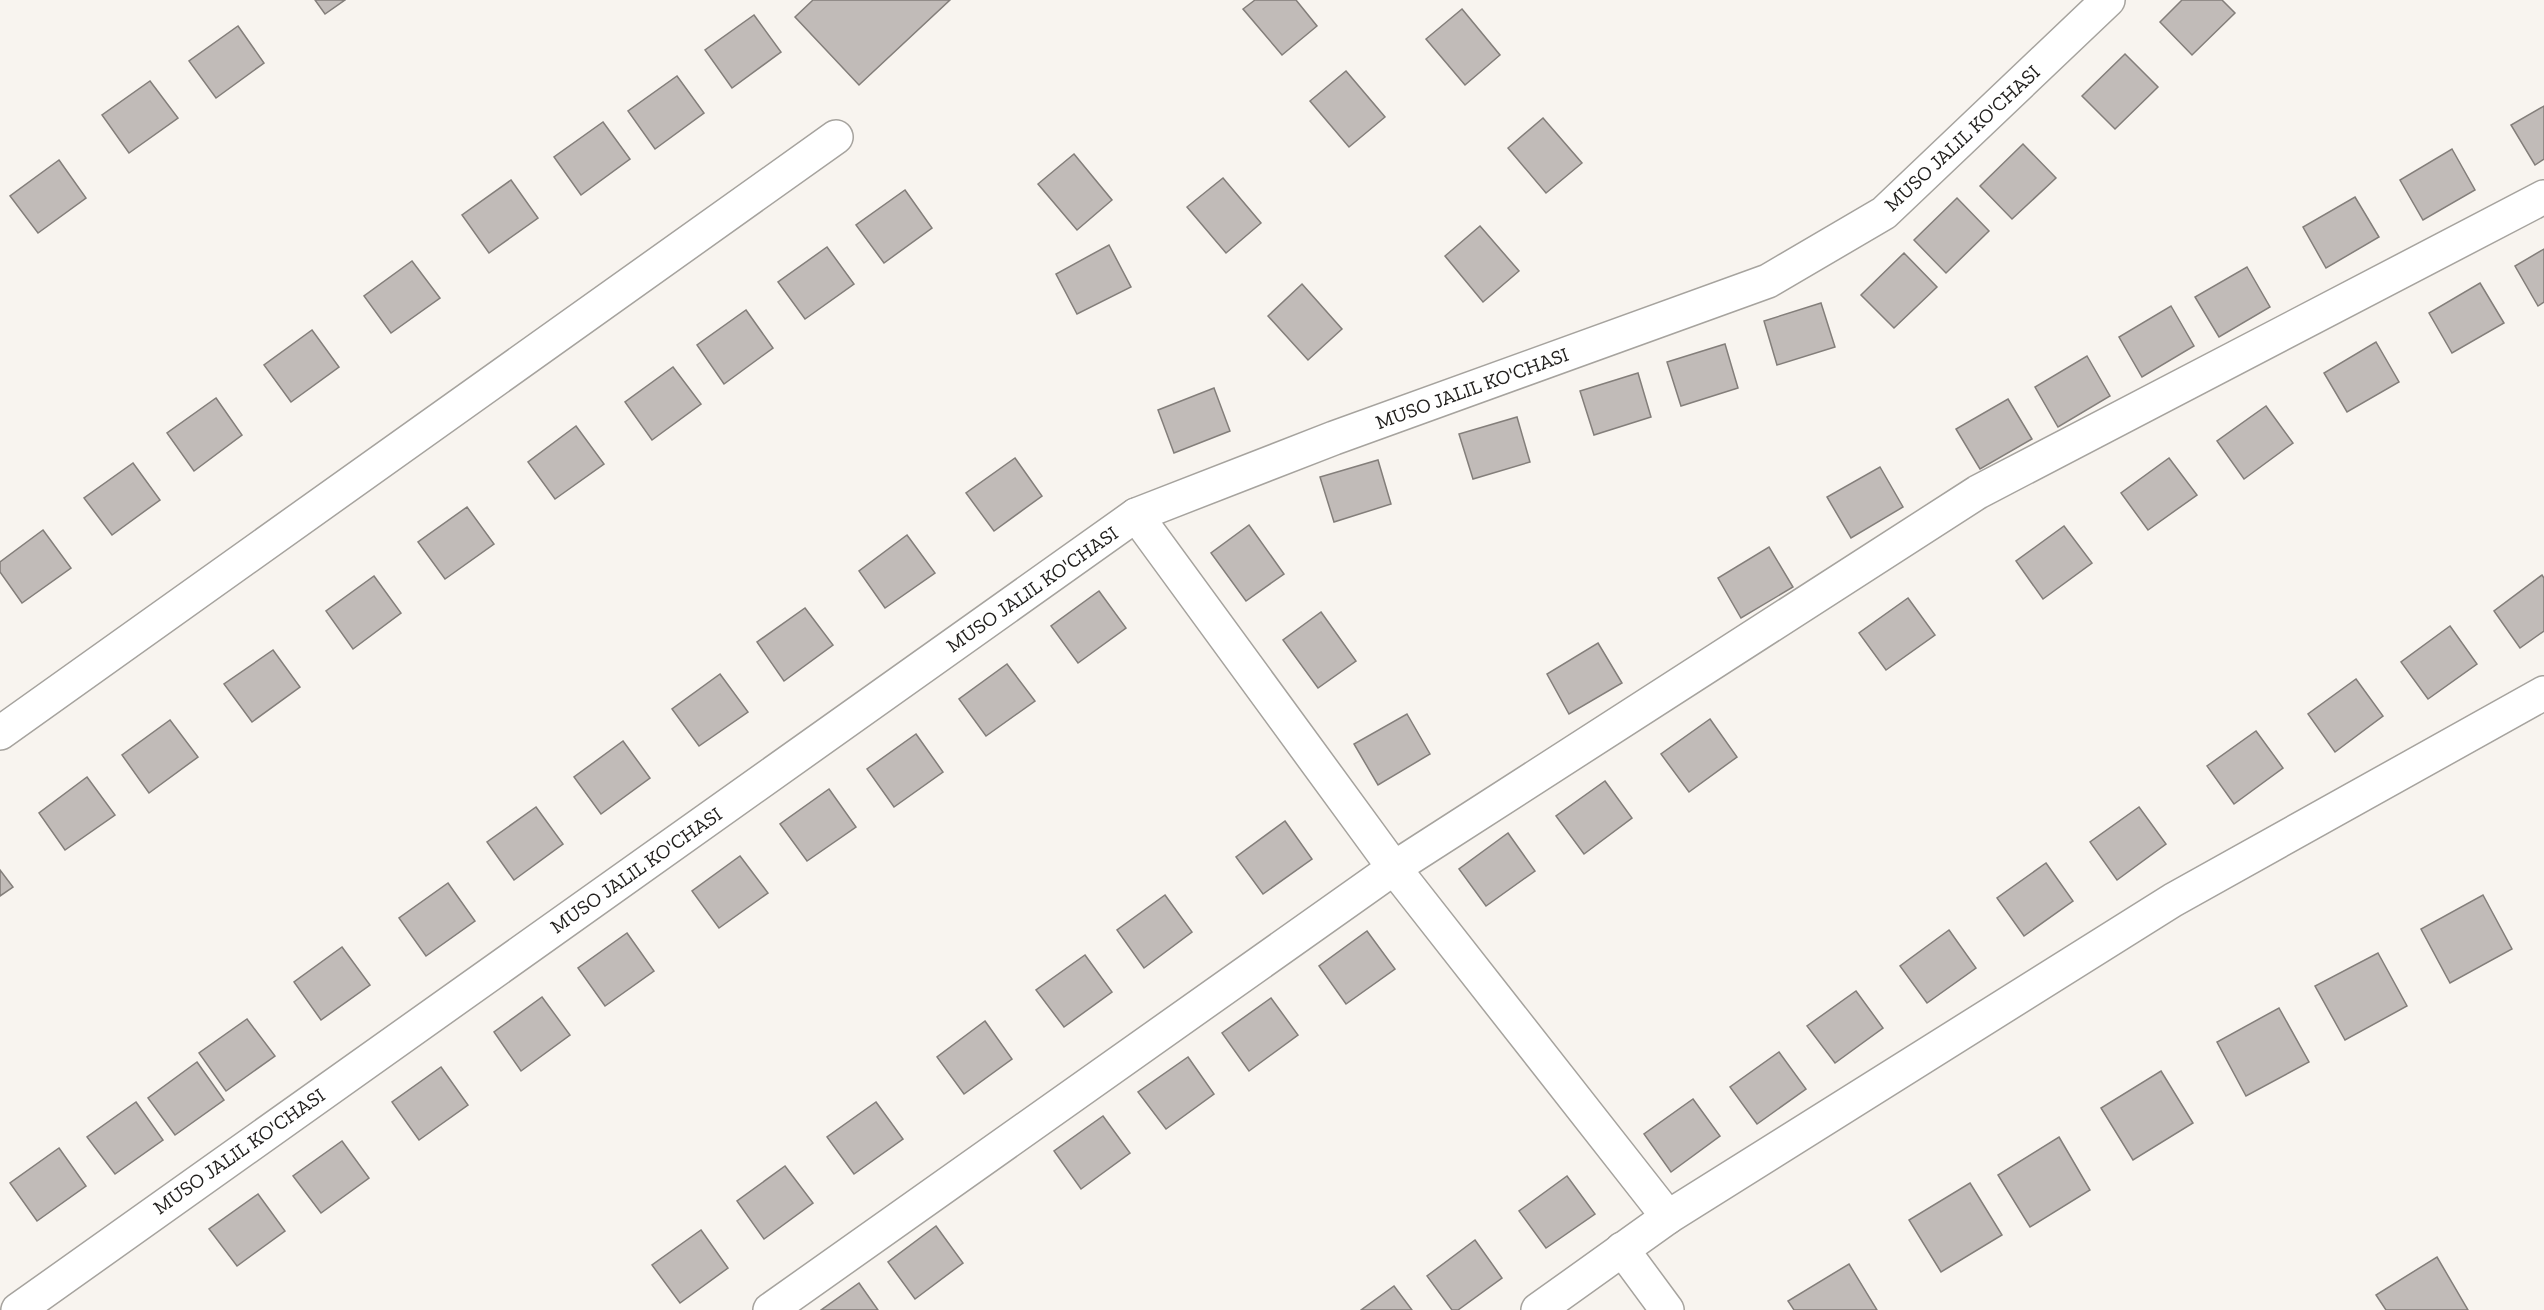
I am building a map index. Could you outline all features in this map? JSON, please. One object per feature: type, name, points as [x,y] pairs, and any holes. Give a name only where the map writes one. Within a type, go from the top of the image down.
[{"type":"street","name":"MUSO JALIL KO'CHASI","points":[[18,1310],[1136,515],[1334,438],[1768,281],[1884,213],[2108,0]]},
{"type":"street","points":[[0,733],[836,137]]},
{"type":"street","points":[[770,1310],[1394,868],[1978,492],[2544,196]]},
{"type":"street","points":[[1136,515],[1394,868],[1668,1217]]},
{"type":"street","points":[[1538,1310],[1668,1217],[2173,900],[2544,693]]},
{"type":"street","points":[[1622,1249],[1667,1310]]},
{"type":"building","points":[[315,0],[345,0],[325,14]]},
{"type":"building","points":[[813,0],[950,0],[859,85],[795,17]]},
{"type":"building","points":[[1255,0],[1296,0],[1317,26],[1282,55],[1243,9]]},
{"type":"building","points":[[2182,0],[2222,0],[2235,13],[2192,55],[2160,22]]},
{"type":"building","points":[[1462,9],[1500,55],[1465,85],[1426,39]]},
{"type":"building","points":[[754,15],[781,52],[732,88],[705,50]]},
{"type":"building","points":[[238,26],[264,63],[216,98],[189,61]]},
{"type":"building","points":[[2125,54],[2158,87],[2115,129],[2082,96]]},
{"type":"building","points":[[1346,71],[1385,117],[1349,147],[1310,101]]},
{"type":"building","points":[[677,76],[704,113],[655,149],[628,111]]},
{"type":"building","points":[[150,81],[178,118],[129,153],[102,115]]},
{"type":"building","points":[[2544,106],[2544,159],[2535,165],[2511,125]]},
{"type":"building","points":[[1543,118],[1582,163],[1546,193],[1508,148]]},
{"type":"building","points":[[603,122],[630,159],[581,195],[554,157]]},
{"type":"building","points":[[2023,144],[2056,178],[2012,219],[1980,186]]},
{"type":"building","points":[[2452,149],[2475,190],[2423,220],[2400,180]]},
{"type":"building","points":[[1074,154],[1112,200],[1077,230],[1038,184]]},
{"type":"building","points":[[59,160],[86,198],[38,233],[10,196]]},
{"type":"building","points":[[1223,178],[1261,223],[1226,253],[1187,207]]},
{"type":"building","points":[[511,180],[538,218],[489,253],[462,215]]},
{"type":"building","points":[[905,190],[932,228],[884,263],[856,225]]},
{"type":"building","points":[[2355,197],[2379,237],[2326,268],[2303,227]]},
{"type":"building","points":[[1957,198],[1989,231],[1946,273],[1914,240]]},
{"type":"building","points":[[1480,226],[1519,271],[1483,302],[1445,256]]},
{"type":"building","points":[[1109,245],[1131,287],[1077,314],[1056,274]]},
{"type":"building","points":[[827,247],[854,284],[805,319],[778,282]]},
{"type":"building","points":[[2544,249],[2544,302],[2538,306],[2515,266]]},
{"type":"building","points":[[1904,253],[1937,287],[1894,328],[1861,295]]},
{"type":"building","points":[[412,261],[440,298],[391,333],[364,296]]},
{"type":"building","points":[[2247,267],[2270,307],[2219,337],[2195,297]]},
{"type":"building","points":[[2480,283],[2504,323],[2452,353],[2429,313]]},
{"type":"building","points":[[1302,284],[1342,329],[1308,360],[1268,316]]},
{"type":"building","points":[[1821,303],[1835,347],[1777,365],[1764,321]]},
{"type":"building","points":[[2171,306],[2194,346],[2142,377],[2119,337]]},
{"type":"building","points":[[746,310],[773,348],[724,384],[697,345]]},
{"type":"building","points":[[312,330],[339,367],[291,402],[264,365]]},
{"type":"building","points":[[2376,342],[2399,382],[2347,412],[2324,373]]},
{"type":"building","points":[[1725,344],[1738,388],[1681,406],[1667,362]]},
{"type":"building","points":[[2087,356],[2110,396],[2058,427],[2035,387]]},
{"type":"building","points":[[673,367],[701,404],[652,440],[625,402]]},
{"type":"building","points":[[1638,373],[1651,417],[1594,435],[1580,391]]},
{"type":"building","points":[[1214,388],[1230,431],[1174,453],[1158,410]]},
{"type":"building","points":[[216,398],[242,435],[194,471],[167,433]]},
{"type":"building","points":[[2008,399],[2032,439],[1980,469],[1956,429]]},
{"type":"building","points":[[2266,406],[2293,443],[2244,479],[2217,441]]},
{"type":"building","points":[[1517,417],[1530,462],[1473,479],[1459,434]]},
{"type":"building","points":[[576,426],[604,464],[555,499],[528,462]]},
{"type":"building","points":[[1015,458],[1042,496],[994,531],[966,493]]},
{"type":"building","points":[[2169,458],[2197,495],[2148,530],[2121,493]]},
{"type":"building","points":[[1378,460],[1391,504],[1334,522],[1320,477]]},
{"type":"building","points":[[133,463],[160,500],[112,535],[84,498]]},
{"type":"building","points":[[1880,467],[1903,507],[1851,538],[1827,497]]},
{"type":"building","points":[[467,507],[494,544],[445,579],[418,542]]},
{"type":"building","points":[[1249,525],[1284,574],[1246,601],[1211,553]]},
{"type":"building","points":[[2064,526],[2092,563],[2043,599],[2016,561]]},
{"type":"building","points":[[43,530],[71,568],[22,603],[0,572],[0,562]]},
{"type":"building","points":[[907,535],[935,573],[885,608],[859,571]]},
{"type":"building","points":[[1769,547],[1793,587],[1741,618],[1718,578]]},
{"type":"building","points":[[2542,575],[2544,578],[2544,631],[2520,648],[2494,611]]},
{"type":"building","points":[[374,576],[401,613],[353,649],[326,611]]},
{"type":"building","points":[[1099,591],[1126,628],[1078,663],[1051,626]]},
{"type":"building","points":[[1908,598],[1935,635],[1886,670],[1859,633]]},
{"type":"building","points":[[805,608],[833,645],[784,681],[757,642]]},
{"type":"building","points":[[1321,612],[1356,661],[1318,688],[1283,640]]},
{"type":"building","points":[[2450,626],[2477,664],[2428,699],[2401,662]]},
{"type":"building","points":[[1598,643],[1622,683],[1569,714],[1547,674]]},
{"type":"building","points":[[273,650],[300,687],[252,722],[224,684]]},
{"type":"building","points":[[1007,664],[1035,701],[986,736],[959,699]]},
{"type":"building","points":[[720,674],[748,712],[699,746],[672,709]]},
{"type":"building","points":[[2356,679],[2383,716],[2335,752],[2308,714]]},
{"type":"building","points":[[1407,714],[1430,754],[1378,785],[1354,744]]},
{"type":"building","points":[[1710,719],[1737,757],[1689,792],[1661,754]]},
{"type":"building","points":[[170,720],[198,757],[149,793],[122,755]]},
{"type":"building","points":[[2256,731],[2283,768],[2234,804],[2207,766]]},
{"type":"building","points":[[916,734],[943,772],[894,807],[867,769]]},
{"type":"building","points":[[623,741],[650,778],[601,814],[574,777]]},
{"type":"building","points":[[87,777],[115,815],[65,850],[39,813]]},
{"type":"building","points":[[1605,781],[1632,818],[1584,854],[1556,816]]},
{"type":"building","points":[[829,789],[856,827],[807,861],[780,824]]},
{"type":"building","points":[[536,807],[563,844],[514,880],[487,842]]},
{"type":"building","points":[[2139,807],[2166,844],[2117,880],[2090,842]]},
{"type":"building","points":[[1285,821],[1312,859],[1263,894],[1236,857]]},
{"type":"building","points":[[1508,833],[1535,871],[1486,906],[1459,869]]},
{"type":"building","points":[[740,856],[768,893],[719,928],[692,891]]},
{"type":"building","points":[[2046,863],[2073,901],[2024,936],[1997,898]]},
{"type":"building","points":[[0,870],[13,887],[0,896]]},
{"type":"building","points":[[448,883],[475,921],[426,956],[399,918]]},
{"type":"building","points":[[1165,895],[1192,932],[1144,968],[1117,930]]},
{"type":"building","points":[[2483,895],[2512,949],[2450,983],[2421,929]]},
{"type":"building","points":[[1949,930],[1976,968],[1927,1003],[1900,966]]},
{"type":"building","points":[[1367,931],[1395,969],[1346,1004],[1319,966]]},
{"type":"building","points":[[627,933],[654,971],[605,1006],[578,968]]},
{"type":"building","points":[[342,947],[370,985],[321,1020],[294,982]]},
{"type":"building","points":[[2378,953],[2407,1006],[2345,1040],[2315,986]]},
{"type":"building","points":[[1085,955],[1112,992],[1064,1027],[1036,990]]},
{"type":"building","points":[[1856,991],[1883,1028],[1835,1063],[1807,1026]]},
{"type":"building","points":[[542,997],[570,1035],[521,1071],[494,1032]]},
{"type":"building","points":[[1271,998],[1298,1035],[1249,1071],[1222,1033]]},
{"type":"building","points":[[2279,1008],[2309,1062],[2246,1096],[2217,1042]]},
{"type":"building","points":[[247,1019],[275,1056],[226,1091],[199,1053]]},
{"type":"building","points":[[985,1021],[1012,1059],[964,1094],[937,1057]]},
{"type":"building","points":[[1779,1052],[1806,1089],[1757,1124],[1730,1087]]},
{"type":"building","points":[[1188,1057],[1214,1094],[1166,1129],[1138,1092]]},
{"type":"building","points":[[197,1062],[224,1100],[175,1135],[148,1098]]},
{"type":"building","points":[[441,1067],[468,1105],[419,1140],[392,1102]]},
{"type":"building","points":[[2161,1071],[2193,1123],[2133,1160],[2101,1108]]},
{"type":"building","points":[[1693,1099],[1720,1136],[1671,1172],[1644,1134]]},
{"type":"building","points":[[136,1102],[163,1140],[115,1174],[87,1137]]},
{"type":"building","points":[[876,1102],[903,1139],[854,1174],[827,1137]]},
{"type":"building","points":[[1103,1116],[1130,1153],[1081,1189],[1054,1151]]},
{"type":"building","points":[[2059,1137],[2090,1190],[2030,1227],[1998,1175]]},
{"type":"building","points":[[342,1141],[369,1178],[321,1213],[293,1176]]},
{"type":"building","points":[[59,1148],[86,1186],[37,1221],[10,1183]]},
{"type":"building","points":[[785,1166],[813,1203],[764,1239],[737,1201]]},
{"type":"building","points":[[1567,1176],[1595,1214],[1546,1248],[1519,1211]]},
{"type":"building","points":[[1970,1183],[2002,1235],[1941,1272],[1909,1220]]},
{"type":"building","points":[[258,1194],[285,1231],[237,1266],[209,1229]]},
{"type":"building","points":[[936,1226],[963,1263],[915,1299],[888,1262]]},
{"type":"building","points":[[701,1230],[728,1268],[680,1303],[652,1265]]},
{"type":"building","points":[[1475,1240],[1502,1278],[1458,1310],[1452,1310],[1427,1276]]},
{"type":"building","points":[[2437,1257],[2468,1310],[2386,1310],[2376,1295]]},
{"type":"building","points":[[1849,1264],[1877,1310],[1794,1310],[1788,1301]]},
{"type":"building","points":[[859,1283],[878,1310],[821,1310]]},
{"type":"building","points":[[1394,1286],[1412,1310],[1361,1310]]}]
